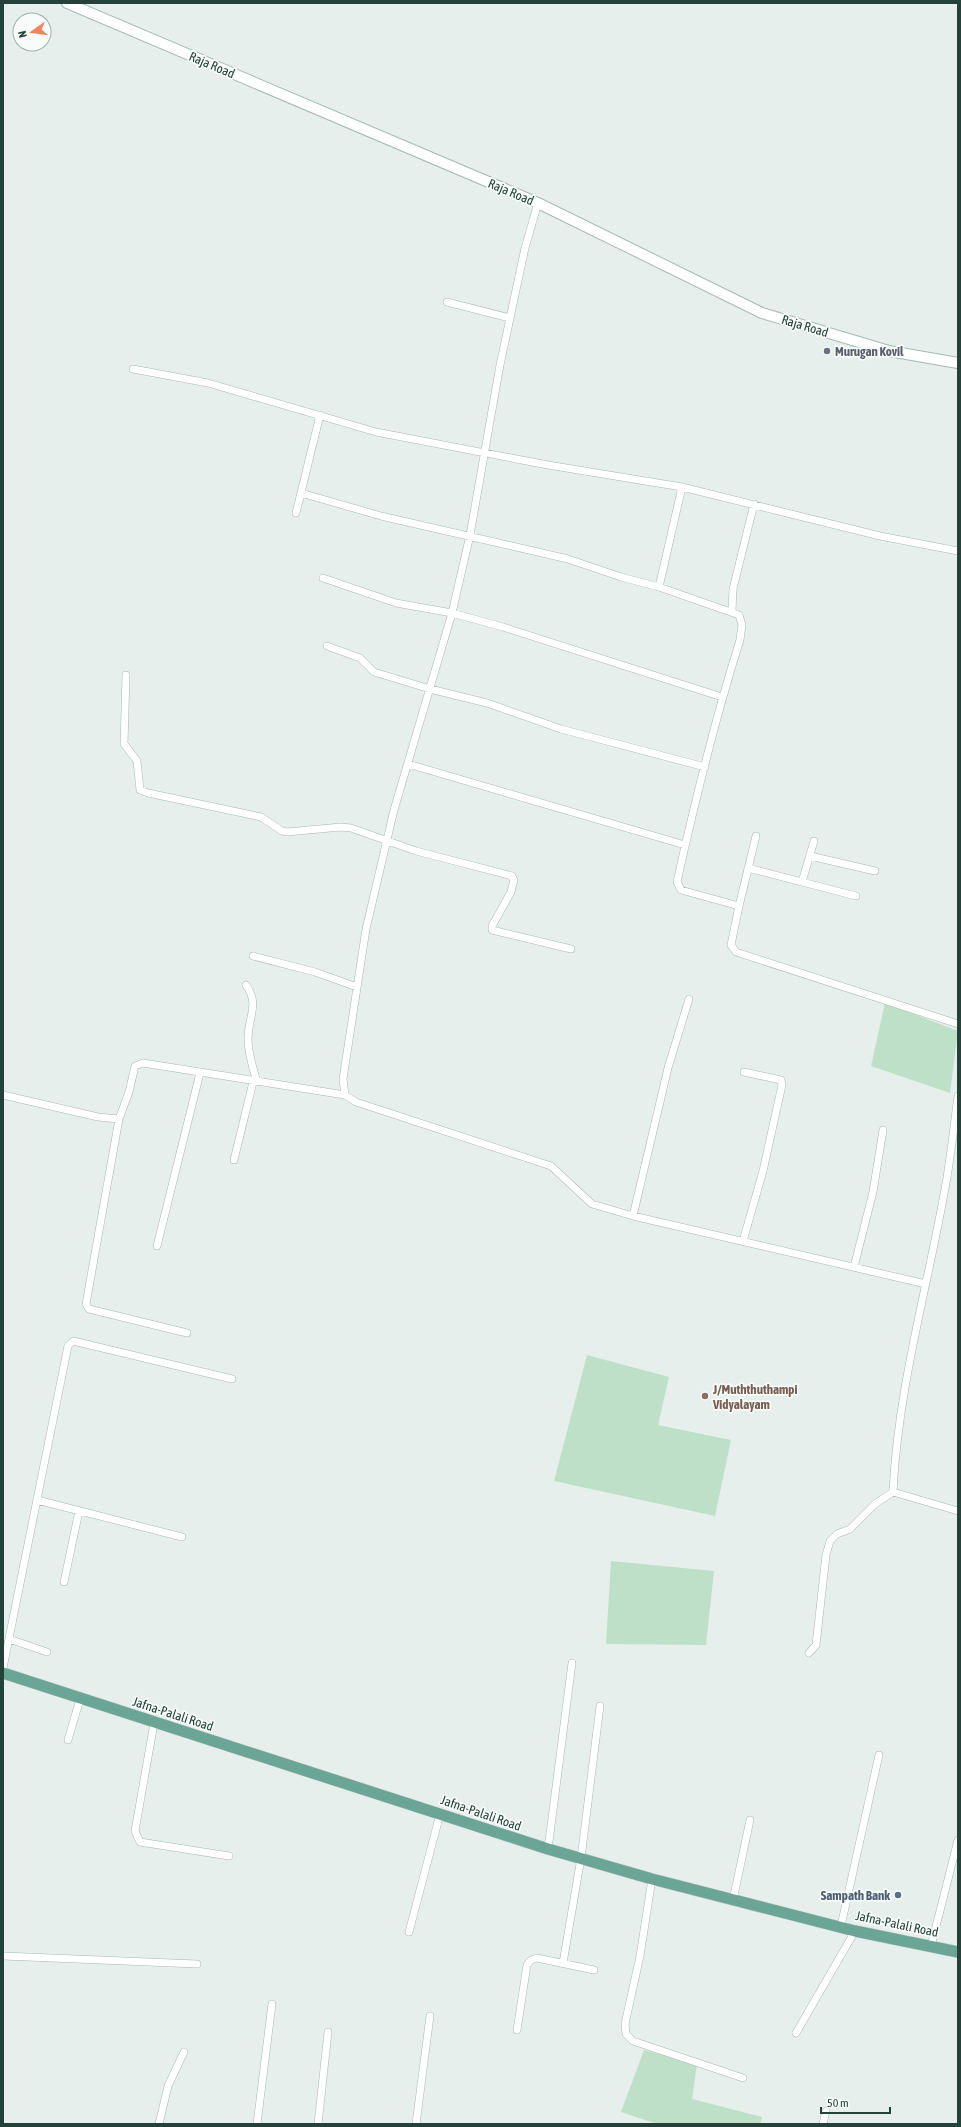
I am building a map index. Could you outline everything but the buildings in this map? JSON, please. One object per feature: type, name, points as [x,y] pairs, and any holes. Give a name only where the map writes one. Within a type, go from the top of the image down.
[{"type":"main road","name":"Jafna-Palali Road","points":[[3,1673],[548,1849],[652,1879],[855,1931],[958,1952]]},
{"type":"street","name":"Raja Road","points":[[67,3],[538,203],[762,313],[889,351],[958,363]]},
{"type":"street","points":[[345,1095],[343,1080],[366,929],[387,841],[452,613],[470,535],[524,248],[538,203]]},
{"type":"street","points":[[447,302],[510,318]]},
{"type":"street","points":[[133,369],[208,383],[376,432],[485,453],[682,487],[880,536],[958,551]]},
{"type":"street","points":[[296,512],[320,415]]},
{"type":"street","points":[[659,587],[682,487]]},
{"type":"street","points":[[301,493],[381,516],[470,535],[568,559],[621,577],[659,587],[732,611],[739,615],[742,625],[722,697],[677,882],[678,887],[681,890],[739,906]]},
{"type":"street","points":[[732,611],[733,589],[754,504]]},
{"type":"street","points":[[323,578],[396,603],[452,613],[574,648],[722,697]]},
{"type":"street","points":[[328,646],[360,658],[374,672],[430,689],[487,703],[561,728],[705,766]]},
{"type":"street","points":[[126,675],[124,744],[137,761],[140,790],[261,817],[282,831],[341,827],[351,828],[416,851],[512,876],[514,880],[511,892],[492,926],[492,930],[571,949]]},
{"type":"street","points":[[408,764],[685,845]]},
{"type":"street","points":[[756,836],[731,945],[736,952],[958,1024]]},
{"type":"street","points":[[802,882],[814,841]]},
{"type":"street","points":[[810,856],[876,871]]},
{"type":"street","points":[[748,868],[856,896]]},
{"type":"street","points":[[253,956],[315,972],[357,987]]},
{"type":"street","points":[[234,1160],[255,1082],[249,1052],[248,1038],[254,1000],[246,985]]},
{"type":"street","points":[[633,1216],[668,1068],[689,999]]},
{"type":"street","points":[[187,1332],[89,1309],[86,1304],[118,1119],[129,1092],[135,1066],[139,1064],[345,1095],[356,1102],[551,1166],[592,1204],[633,1216],[744,1240],[926,1284]]},
{"type":"street","points":[[744,1072],[781,1080],[782,1085],[763,1171],[744,1240]]},
{"type":"street","points":[[157,1246],[200,1073]]},
{"type":"street","points":[[3,1094],[98,1117],[118,1119]]},
{"type":"street","points":[[893,1492],[896,1444],[908,1371],[946,1184],[958,1096]]},
{"type":"street","points":[[854,1267],[873,1192],[884,1130]]},
{"type":"street","points":[[3,1668],[68,1346],[73,1341],[232,1379]]},
{"type":"street","points":[[809,1653],[816,1645],[826,1555],[830,1540],[837,1534],[850,1529],[875,1504],[893,1492],[958,1511]]},
{"type":"street","points":[[37,1500],[182,1537]]},
{"type":"street","points":[[64,1582],[79,1511]]},
{"type":"street","points":[[9,1639],[47,1652]]},
{"type":"street","points":[[548,1849],[572,1663]]},
{"type":"street","points":[[68,1740],[80,1699]]},
{"type":"street","points":[[563,1963],[581,1858],[600,1706]]},
{"type":"street","points":[[154,1723],[135,1831],[140,1842],[229,1856]]},
{"type":"street","points":[[840,1926],[879,1756]]},
{"type":"street","points":[[409,1932],[440,1814]]},
{"type":"street","points":[[733,1900],[750,1820]]},
{"type":"street","points":[[931,1946],[958,1840]]},
{"type":"street","points":[[652,1879],[640,1956],[625,2024],[626,2034],[633,2041],[744,2078]]},
{"type":"street","points":[[796,2034],[855,1931]]},
{"type":"street","points":[[3,1956],[197,1964]]},
{"type":"street","points":[[517,2030],[529,1962],[537,1958],[594,1970]]},
{"type":"street","points":[[257,2124],[272,2004]]},
{"type":"street","points":[[416,2124],[430,2016]]},
{"type":"street","points":[[318,2124],[328,2032]]},
{"type":"street","points":[[159,2124],[168,2086],[184,2052]]},
{"type":"street","points":[[823,2124],[826,2111]]},
{"type":"green space","points":[[885,1003],[958,1031],[950,1093],[871,1066]]},
{"type":"green space","points":[[587,1355],[669,1377],[658,1425],[731,1440],[715,1516],[554,1481]]},
{"type":"green space","points":[[611,1561],[714,1571],[706,1645],[606,1644]]},
{"type":"green space","points":[[644,2050],[697,2064],[692,2099],[762,2117],[760,2124],[657,2124],[621,2112]]},
{"type":"place","name":"Murugan Kovil","points":[[827,351]]},
{"type":"place","name":"J/Muththuthampi Vidyalayam","points":[[705,1396]]},
{"type":"place","name":"Sampath Bank","points":[[898,1895]]}]
